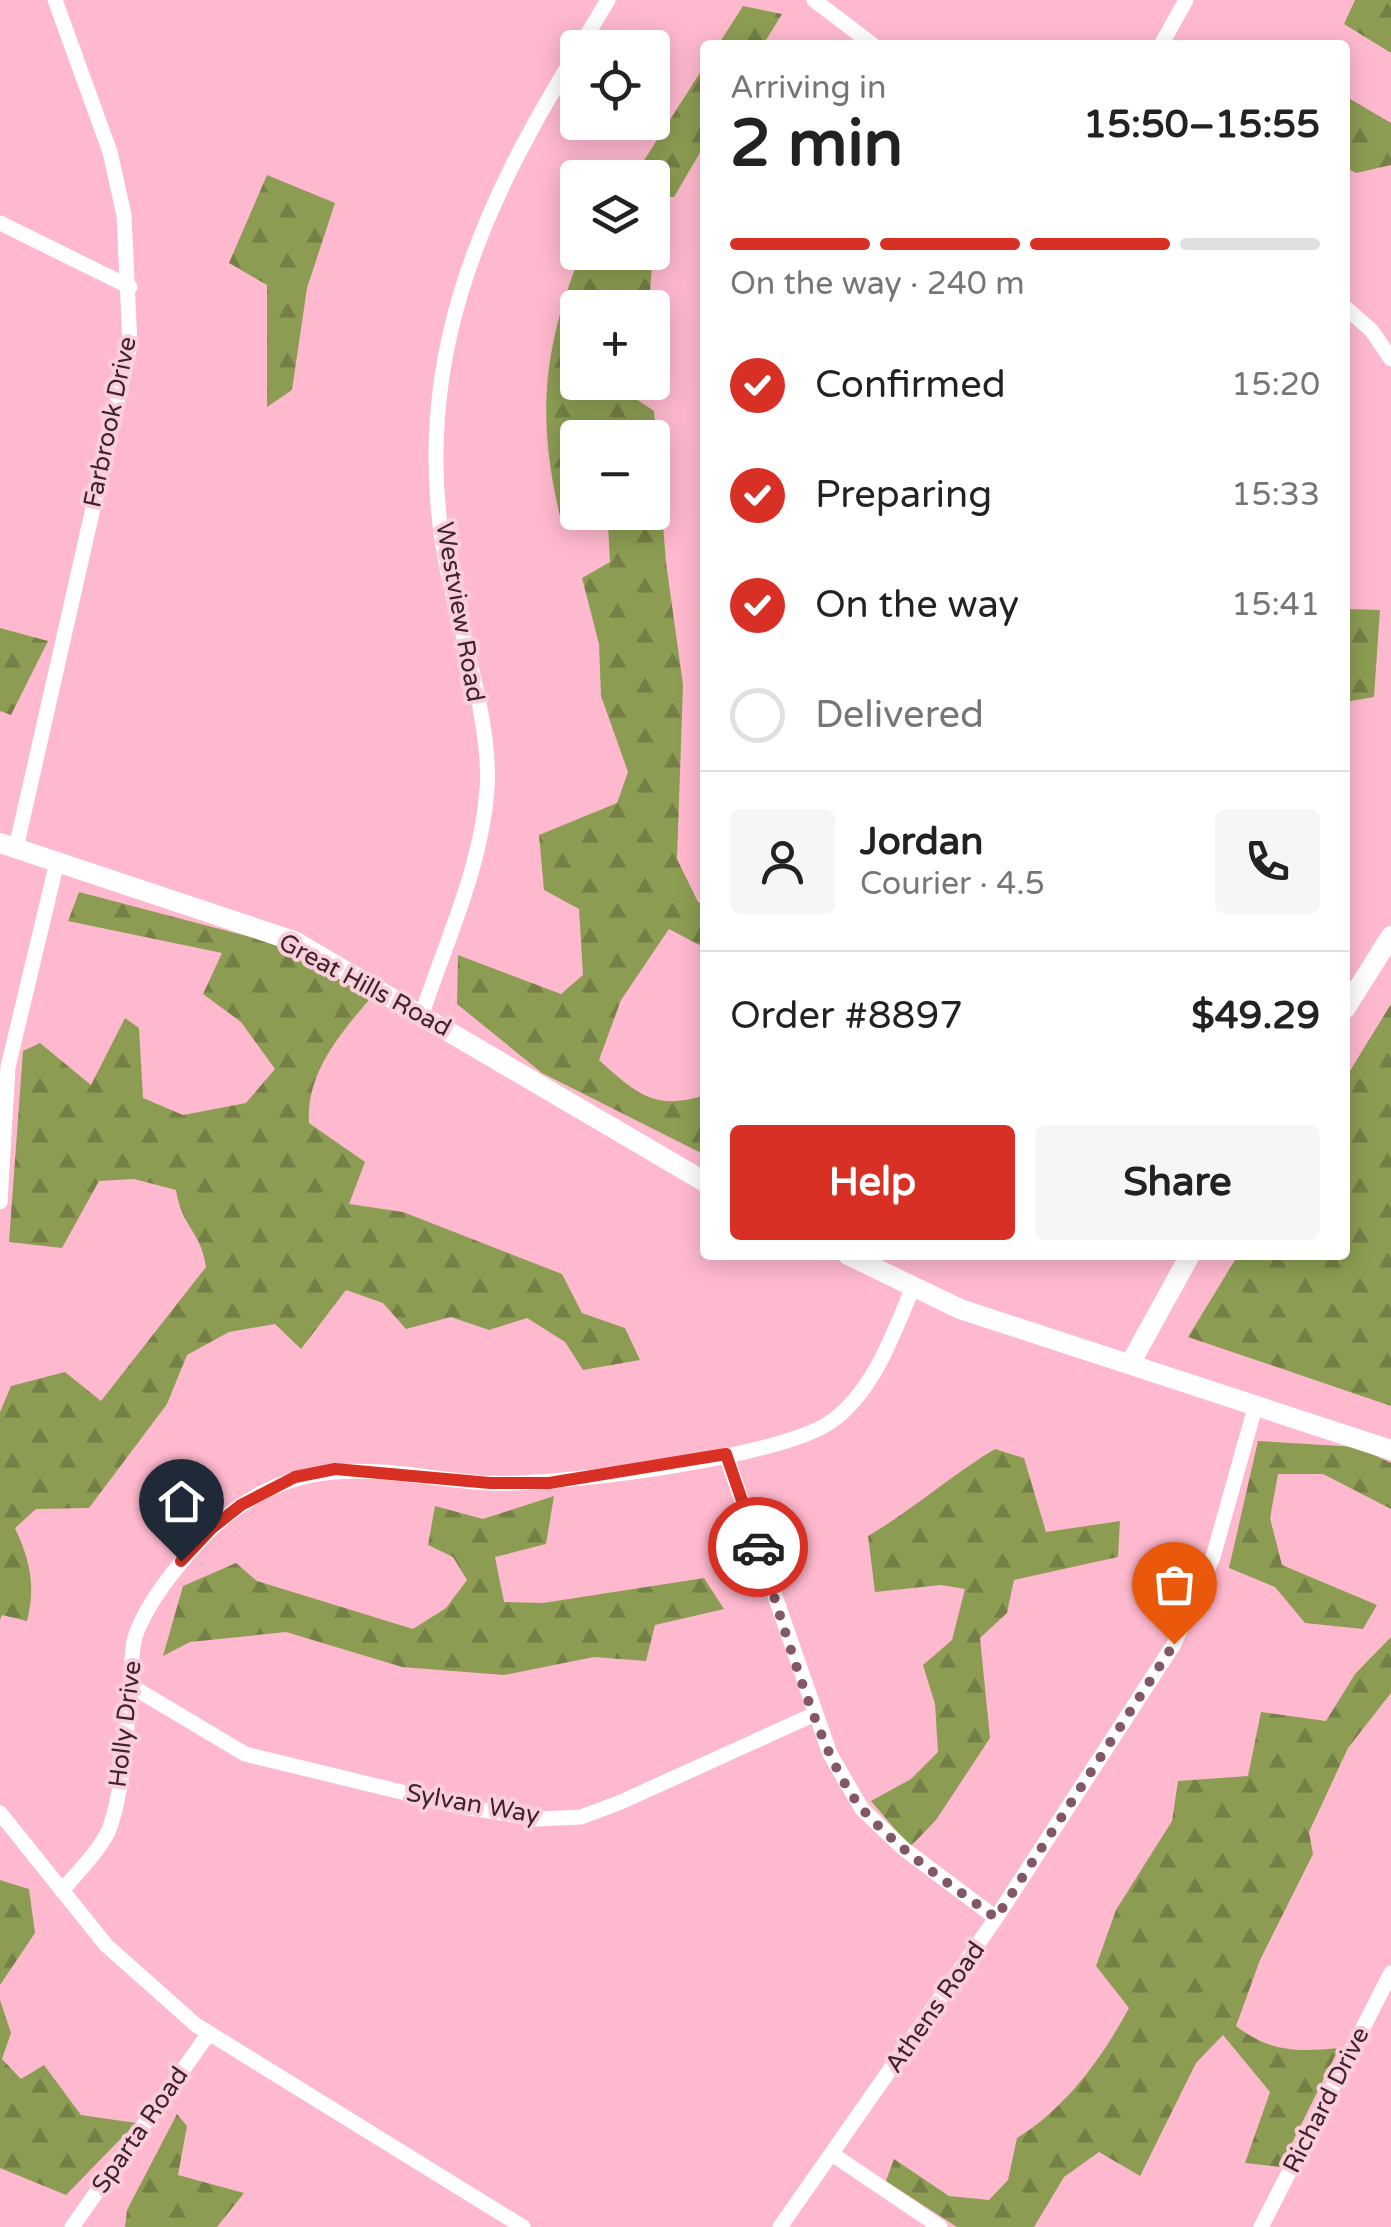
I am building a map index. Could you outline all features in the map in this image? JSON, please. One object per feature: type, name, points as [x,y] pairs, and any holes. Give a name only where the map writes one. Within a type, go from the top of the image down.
[{"type":"street","name":"Farbrook Drive","points":[[8,846],[130,345],[124,215],[110,152],[55,0]]},
{"type":"street","name":"Westview Road","points":[[590,30],[608,0]]},
{"type":"street","points":[[814,0],[866,40]]},
{"type":"street","points":[[1164,40],[1186,0]]},
{"type":"street","name":"Westview Road","points":[[422,1014],[482,836],[488,784],[485,747],[444,553],[437,438],[442,364],[461,285],[522,140],[560,78]]},
{"type":"street","points":[[0,222],[130,287]]},
{"type":"street","points":[[1350,312],[1372,331],[1391,359]]},
{"type":"street","name":"Great Hills Road","points":[[8,846],[294,942],[700,1179]]},
{"type":"street","points":[[0,1202],[8,1067],[57,862]]},
{"type":"street","points":[[1350,1001],[1391,936]]},
{"type":"street","points":[[858,1260],[960,1309],[1391,1450]]},
{"type":"street","points":[[1130,1364],[1187,1260]]},
{"type":"street","name":"Holly Drive","points":[[62,1891],[110,1829],[122,1774],[136,1636],[181,1561],[241,1505],[295,1477],[335,1469],[490,1483],[549,1483],[774,1447],[811,1434],[834,1420],[876,1369],[913,1287]]},
{"type":"street","name":"Athens Road","points":[[780,2227],[996,1918],[1183,1628],[1214,1557],[1256,1404]]},
{"type":"street","points":[[726,1454],[830,1754],[862,1809],[904,1849],[996,1918]]},
{"type":"street","name":"Sylvan Way","points":[[131,1686],[246,1754],[463,1807],[538,1819],[581,1817],[621,1802],[816,1714]]},
{"type":"street","points":[[0,1814],[106,1946],[208,2033],[522,2227]]},
{"type":"street","name":"Richard Drive","points":[[1262,2227],[1390,1976]]},
{"type":"street","name":"Sparta Road","points":[[72,2227],[208,2033]]},
{"type":"street","points":[[832,2154],[940,2227]]},
{"type":"green space","points":[[1355,0],[1391,0],[1391,53],[1344,24]]},
{"type":"green space","points":[[743,6],[782,14],[766,40],[721,40]]},
{"type":"green space","points":[[700,73],[700,153],[674,197],[670,197],[670,160],[644,160],[657,140],[670,140],[670,120]]},
{"type":"green space","points":[[1350,99],[1391,123],[1391,165],[1356,173],[1350,170]]},
{"type":"green space","points":[[267,175],[335,203],[307,288],[292,390],[267,407],[267,285],[229,263]]},
{"type":"green space","points":[[575,270],[652,270],[650,290],[568,289]]},
{"type":"green space","points":[[560,315],[560,400],[638,400],[654,411],[655,420],[560,420],[560,515],[546,419]]},
{"type":"green space","points":[[608,530],[663,530],[683,685],[677,859],[700,903],[700,945],[669,929],[621,1000],[599,1060],[646,1096],[672,1101],[700,1096],[700,1152],[542,1073],[457,1004],[458,955],[561,994],[583,975],[579,909],[544,890],[539,835],[617,803],[628,772],[601,696],[599,644],[582,578],[610,562]]},
{"type":"green space","points":[[1350,609],[1380,610],[1374,697],[1350,701]]},
{"type":"green space","points":[[0,628],[48,641],[11,715],[0,711]]},
{"type":"green space","points":[[79,892],[269,942],[374,994],[328,1053],[313,1086],[310,1104],[309,1123],[365,1162],[349,1204],[403,1212],[562,1274],[582,1313],[625,1328],[640,1360],[583,1370],[565,1342],[527,1318],[489,1330],[451,1317],[406,1329],[383,1303],[346,1290],[301,1349],[275,1324],[229,1332],[187,1355],[167,1404],[89,1508],[36,1509],[15,1528],[30,1573],[30,1608],[27,1621],[2,1615],[0,1620],[0,1412],[11,1386],[65,1372],[101,1401],[206,1267],[176,1190],[134,1179],[99,1181],[62,1248],[9,1242],[23,1051],[40,1043],[91,1085],[125,1018],[139,1028],[143,1098],[183,1115],[246,1103],[275,1069],[241,1022],[203,994],[222,953],[68,921]]},
{"type":"green space","points":[[1391,1004],[1391,1406],[1188,1337],[1235,1260],[1350,1260],[1350,1071]]},
{"type":"green space","points":[[1258,1441],[1357,1447],[1391,1463],[1391,1509],[1323,1474],[1278,1474],[1270,1518],[1282,1565],[1377,1605],[1363,1629],[1305,1623],[1275,1587],[1229,1568]]},
{"type":"green space","points":[[995,1449],[1024,1458],[1046,1532],[1120,1521],[1118,1557],[1014,1580],[1007,1613],[980,1638],[990,1738],[936,1820],[910,1847],[871,1801],[911,1779],[938,1752],[935,1704],[923,1665],[952,1640],[965,1589],[941,1585],[875,1592],[868,1536]]},
{"type":"green space","points":[[554,1496],[546,1544],[495,1557],[504,1602],[543,1603],[704,1578],[724,1609],[655,1625],[646,1661],[594,1657],[504,1675],[402,1667],[286,1632],[190,1642],[163,1656],[183,1586],[236,1563],[257,1581],[413,1629],[446,1608],[467,1580],[453,1557],[428,1545],[435,1506],[483,1519]]},
{"type":"green space","points":[[1391,1637],[1391,1693],[1348,1748],[1309,1832],[1313,1854],[1260,1960],[1236,2026],[1261,2041],[1285,2048],[1339,2048],[1280,2167],[1245,2163],[1270,2092],[1223,2035],[1196,2063],[1140,2176],[1099,2152],[1064,2177],[1034,2227],[957,2227],[886,2181],[894,2159],[949,2196],[989,2200],[1008,2180],[1017,2138],[1067,2097],[1107,2045],[1129,2008],[1096,1966],[1116,1910],[1172,1821],[1178,1781],[1248,1776],[1261,1712],[1326,1721],[1355,1674]]},
{"type":"green space","points":[[0,1880],[29,1889],[35,1933],[0,1985]]},
{"type":"green space","points":[[0,2000],[11,2033],[2,2059],[21,2079],[44,2065],[81,2115],[136,2123],[66,2195],[0,2168]]},
{"type":"green space","points":[[177,2114],[187,2126],[178,2175],[244,2193],[217,2227],[125,2227],[127,2210]]},
{"type":"way so far","points":[[758,1547],[830,1754],[862,1809],[904,1849],[996,1918],[1174,1644]]},
{"type":"route","points":[[181,1561],[241,1505],[295,1477],[335,1469],[490,1483],[549,1483],[726,1454],[758,1547]]}]
